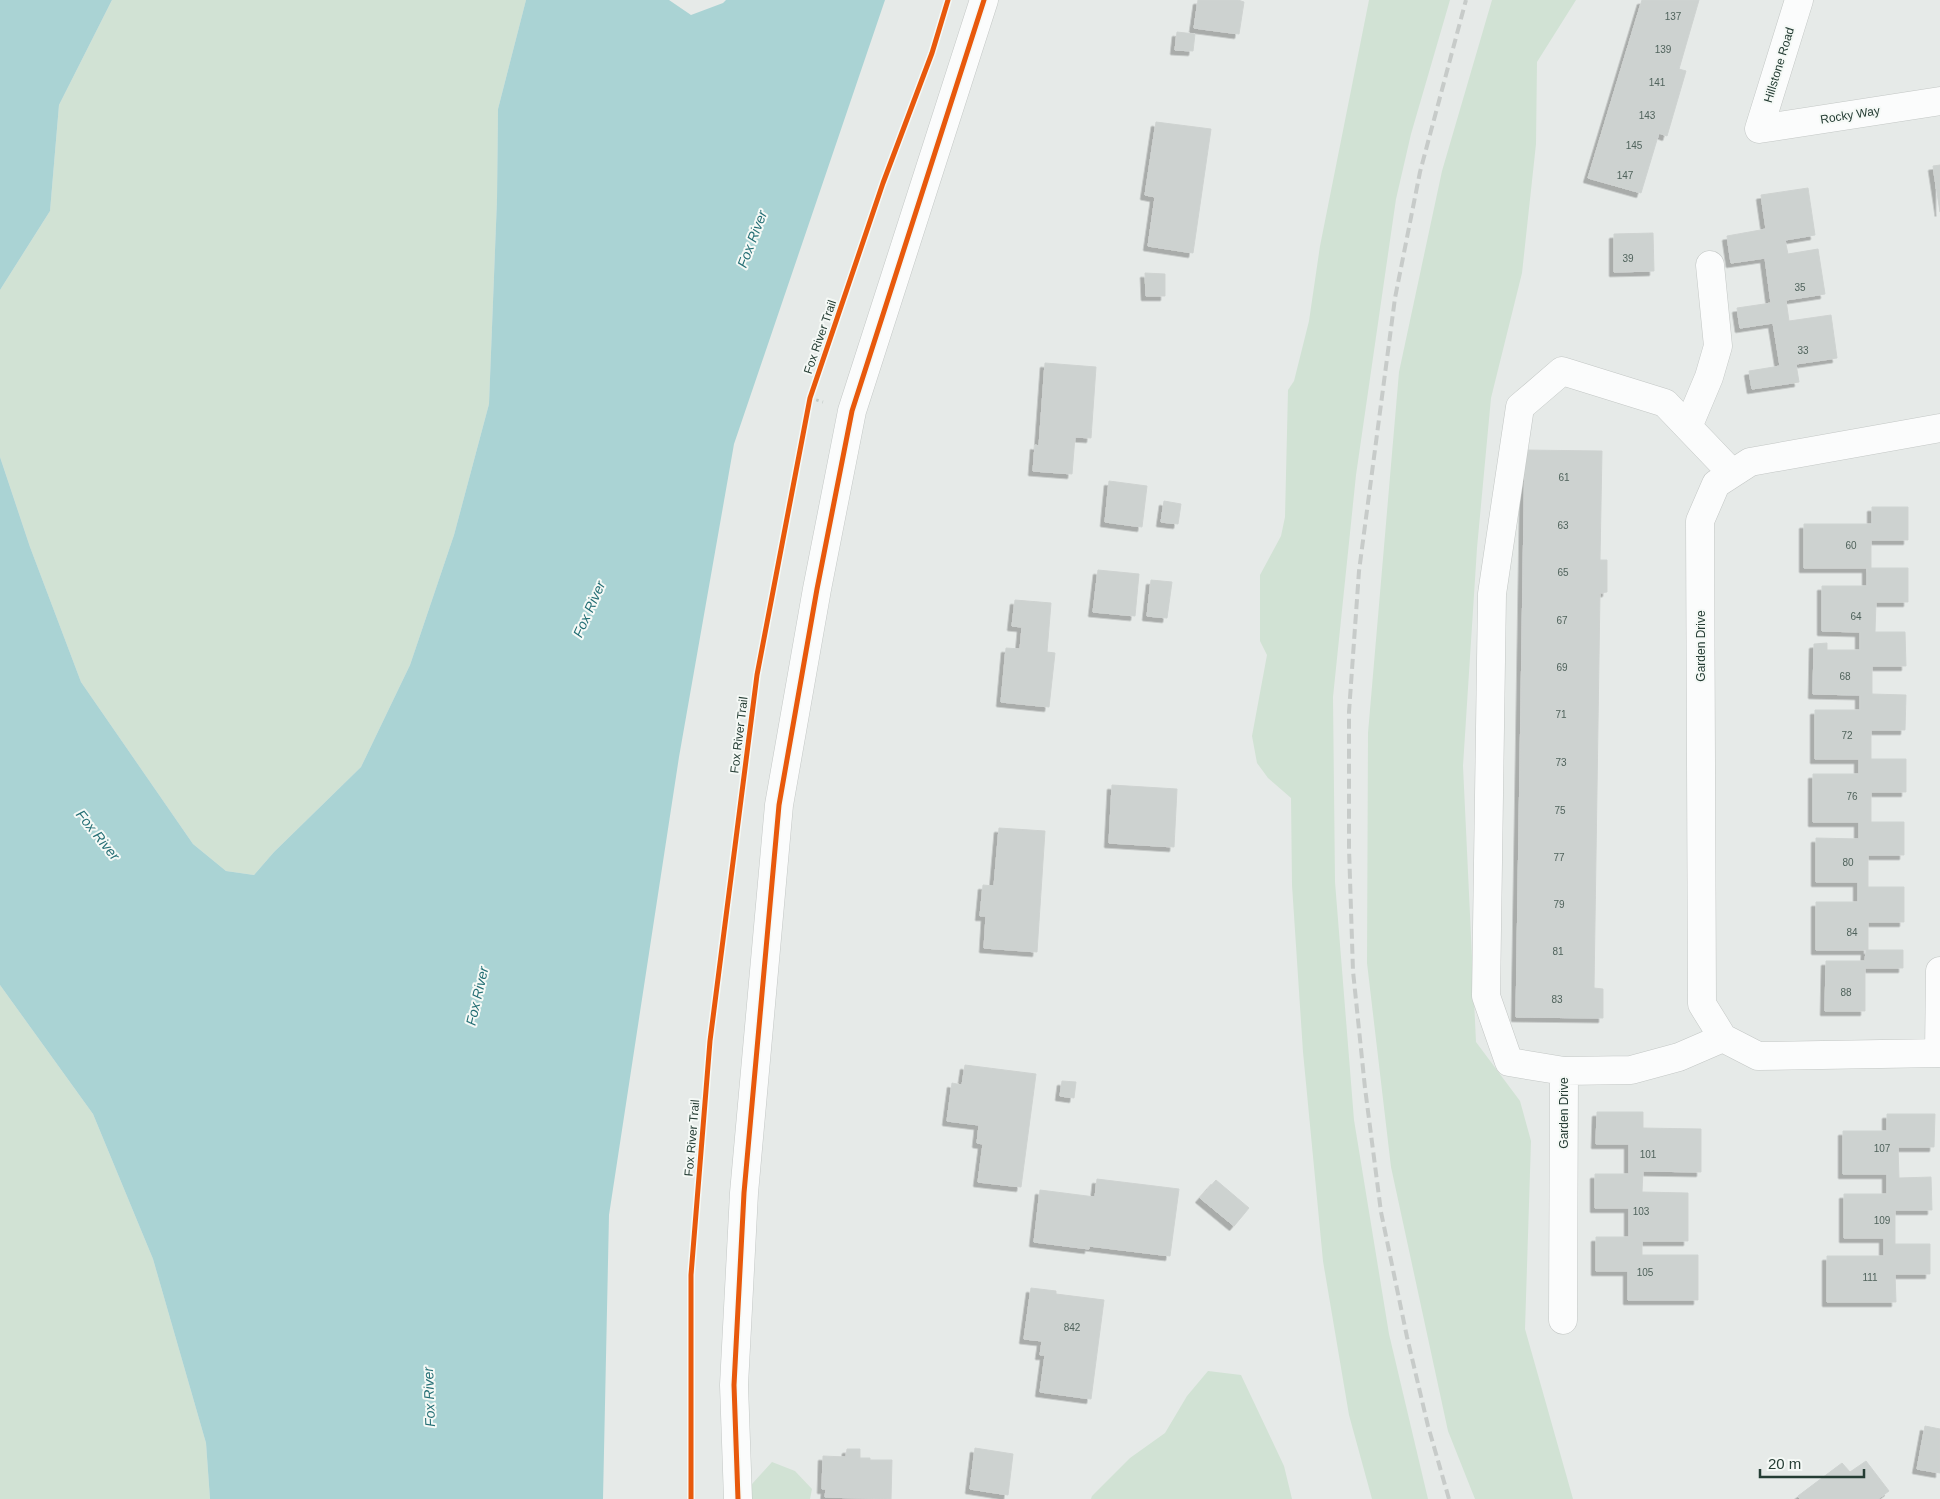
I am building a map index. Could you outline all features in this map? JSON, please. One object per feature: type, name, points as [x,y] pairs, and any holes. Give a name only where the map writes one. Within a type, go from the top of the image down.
[{"type":"street","points":[[738,1499],[734,1385],[744,1193],[779,805],[817,589],[852,411],[984,0]]},
{"type":"street","name":"Hillstone Road","points":[[1759,130],[1799,0]]},
{"type":"street","name":"Rocky Way","points":[[1759,130],[1940,101]]},
{"type":"street","points":[[1688,427],[1709,377],[1718,346],[1710,265]]},
{"type":"street","points":[[1564,1071],[1509,1062],[1486,996],[1492,594],[1520,407],[1562,370],[1665,403],[1732,472]]},
{"type":"street","name":"Garden Drive","points":[[1564,1320],[1564,1071],[1631,1070],[1680,1057],[1723,1038],[1702,1004],[1700,521],[1716,484],[1750,462],[1940,428]]},
{"type":"street","points":[[1723,1038],[1758,1056],[1940,1053],[1940,971]]},
{"type":"green space","points":[[112,0],[526,0],[498,109],[497,199],[489,404],[454,535],[410,665],[361,767],[274,852],[254,875],[226,871],[193,844],[81,682],[30,547],[0,457],[0,290],[50,211],[59,105]]},
{"type":"green space","points":[[1369,0],[1450,0],[1411,134],[1396,199],[1356,475],[1333,697],[1335,882],[1354,1120],[1389,1334],[1428,1499],[1372,1499],[1349,1415],[1323,1261],[1303,1052],[1292,885],[1291,798],[1268,778],[1257,763],[1252,736],[1267,655],[1260,641],[1260,575],[1281,536],[1285,517],[1288,390],[1294,381],[1309,321],[1320,246]]},
{"type":"green space","points":[[1492,0],[1576,0],[1537,62],[1536,144],[1522,273],[1491,398],[1477,548],[1463,766],[1476,1042],[1520,1101],[1531,1141],[1525,1329],[1573,1499],[1475,1499],[1448,1431],[1391,1167],[1367,963],[1368,733],[1399,372],[1442,171]]},
{"type":"green space","points":[[0,985],[93,1114],[153,1259],[206,1443],[210,1499],[0,1499]]},
{"type":"green space","points":[[1208,1371],[1241,1375],[1284,1466],[1292,1499],[1091,1499],[1130,1458],[1165,1433],[1187,1396]]},
{"type":"green space","points":[[772,1462],[795,1471],[812,1489],[810,1499],[752,1499],[752,1484]]},
{"type":"water","points":[[0,0],[112,0],[59,105],[50,211],[0,290]]},
{"type":"water","name":"Fox River","points":[[526,0],[669,0],[691,15],[723,3],[726,0],[885,0],[734,444],[679,757],[609,1215],[603,1499],[210,1499],[206,1443],[153,1259],[93,1114],[0,985],[0,457],[30,547],[81,682],[193,844],[226,871],[254,875],[274,852],[361,767],[410,665],[454,535],[489,404],[497,199],[498,109]]},
{"type":"building","points":[[1198,0],[1238,0],[1244,2],[1239,34],[1194,28]]},
{"type":"building","points":[[1642,0],[1699,0],[1679,69],[1686,71],[1667,136],[1659,133],[1641,193],[1588,178]]},
{"type":"building","points":[[1177,32],[1195,34],[1193,51],[1175,50]]},
{"type":"building","points":[[1156,122],[1211,129],[1193,253],[1148,246],[1155,197],[1145,195]]},
{"type":"building","points":[[1940,165],[1940,212],[1933,166]]},
{"type":"building","points":[[1808,188],[1815,235],[1785,240],[1788,254],[1818,249],[1825,294],[1786,300],[1789,321],[1831,315],[1837,358],[1796,364],[1799,382],[1752,389],[1749,371],[1780,366],[1773,323],[1740,328],[1737,308],[1771,303],[1765,258],[1731,263],[1727,236],[1766,229],[1761,195]]},
{"type":"building","points":[[1653,233],[1654,271],[1614,272],[1614,234]]},
{"type":"building","points":[[1145,273],[1165,274],[1165,296],[1146,296]]},
{"type":"building","points":[[1045,363],[1096,367],[1091,438],[1075,437],[1072,474],[1033,471],[1035,445],[1039,446]]},
{"type":"building","points":[[1525,450],[1602,451],[1600,560],[1607,560],[1607,592],[1600,593],[1594,988],[1603,989],[1603,1018],[1516,1017]]},
{"type":"building","points":[[1109,481],[1147,486],[1142,527],[1105,522]]},
{"type":"building","points":[[1164,501],[1181,504],[1178,524],[1161,522]]},
{"type":"building","points":[[1872,507],[1908,507],[1908,540],[1871,540],[1871,568],[1908,568],[1908,602],[1876,602],[1875,632],[1905,632],[1906,666],[1872,666],[1872,694],[1906,695],[1905,730],[1871,730],[1871,759],[1906,759],[1906,792],[1871,792],[1871,822],[1904,822],[1904,855],[1868,855],[1868,887],[1904,887],[1904,922],[1868,922],[1868,950],[1903,950],[1903,968],[1865,968],[1865,1011],[1825,1011],[1826,961],[1865,961],[1866,950],[1816,950],[1816,902],[1858,902],[1858,882],[1816,882],[1816,838],[1859,839],[1859,822],[1813,822],[1813,774],[1859,774],[1859,759],[1815,759],[1815,710],[1860,710],[1860,695],[1813,694],[1814,644],[1827,643],[1827,650],[1860,650],[1860,632],[1822,631],[1822,586],[1867,586],[1867,568],[1804,568],[1804,524],[1872,524]]},
{"type":"building","points":[[1098,570],[1139,574],[1135,616],[1093,612]]},
{"type":"building","points":[[1151,580],[1172,582],[1167,618],[1147,616]]},
{"type":"building","points":[[1015,600],[1051,603],[1047,652],[1055,653],[1049,707],[1001,702],[1006,648],[1020,649],[1022,627],[1012,626]]},
{"type":"building","points":[[1112,785],[1177,789],[1174,847],[1109,843]]},
{"type":"building","points":[[999,828],[1045,831],[1037,952],[984,948],[986,916],[980,916],[983,885],[994,886]]},
{"type":"building","points":[[965,1065],[1036,1074],[1021,1187],[978,1182],[983,1144],[977,1143],[979,1125],[947,1121],[952,1083],[962,1085]]},
{"type":"building","points":[[1062,1081],[1076,1082],[1074,1098],[1060,1096]]},
{"type":"building","points":[[1597,1112],[1643,1112],[1643,1128],[1701,1129],[1701,1172],[1643,1171],[1642,1192],[1688,1193],[1688,1241],[1642,1241],[1642,1255],[1698,1255],[1698,1300],[1628,1300],[1628,1271],[1596,1271],[1596,1237],[1629,1237],[1629,1208],[1595,1208],[1595,1174],[1629,1174],[1629,1144],[1596,1144]]},
{"type":"building","points":[[1887,1114],[1935,1114],[1934,1147],[1898,1147],[1899,1178],[1931,1177],[1932,1210],[1895,1210],[1895,1244],[1930,1244],[1930,1274],[1895,1274],[1896,1302],[1827,1302],[1827,1256],[1884,1256],[1884,1238],[1844,1238],[1844,1194],[1887,1194],[1887,1174],[1843,1174],[1843,1131],[1887,1131]]},
{"type":"building","points":[[1097,1179],[1179,1189],[1170,1256],[1089,1246],[1089,1249],[1034,1242],[1040,1190],[1095,1197]]},
{"type":"building","points":[[1216,1180],[1249,1208],[1234,1226],[1200,1198]]},
{"type":"building","points":[[1031,1288],[1056,1291],[1056,1294],[1104,1300],[1091,1399],[1040,1392],[1045,1355],[1040,1355],[1042,1341],[1024,1339]]},
{"type":"building","points":[[1925,1426],[1940,1429],[1940,1473],[1917,1469]]},
{"type":"building","points":[[975,1448],[1013,1454],[1008,1495],[970,1489]]},
{"type":"building","points":[[847,1449],[860,1449],[860,1458],[892,1460],[891,1499],[825,1497],[826,1489],[822,1489],[823,1456],[846,1457]]},
{"type":"building","points":[[1866,1461],[1889,1491],[1878,1499],[1800,1499],[1798,1496],[1842,1463],[1850,1472]]},
{"type":"railway","points":[[1449,1499],[1428,1426],[1381,1212],[1365,1088],[1353,971],[1349,848],[1349,712],[1359,571],[1395,298],[1420,172],[1466,0]]},
{"type":"cycle path","name":"Fox River Trail","points":[[691,1499],[691,1275],[710,1041],[757,675],[810,398],[883,183],[932,53],[948,0]]},
{"type":"cycle path","points":[[738,1499],[734,1385],[744,1193],[779,805],[817,589],[852,411],[984,0]]}]
